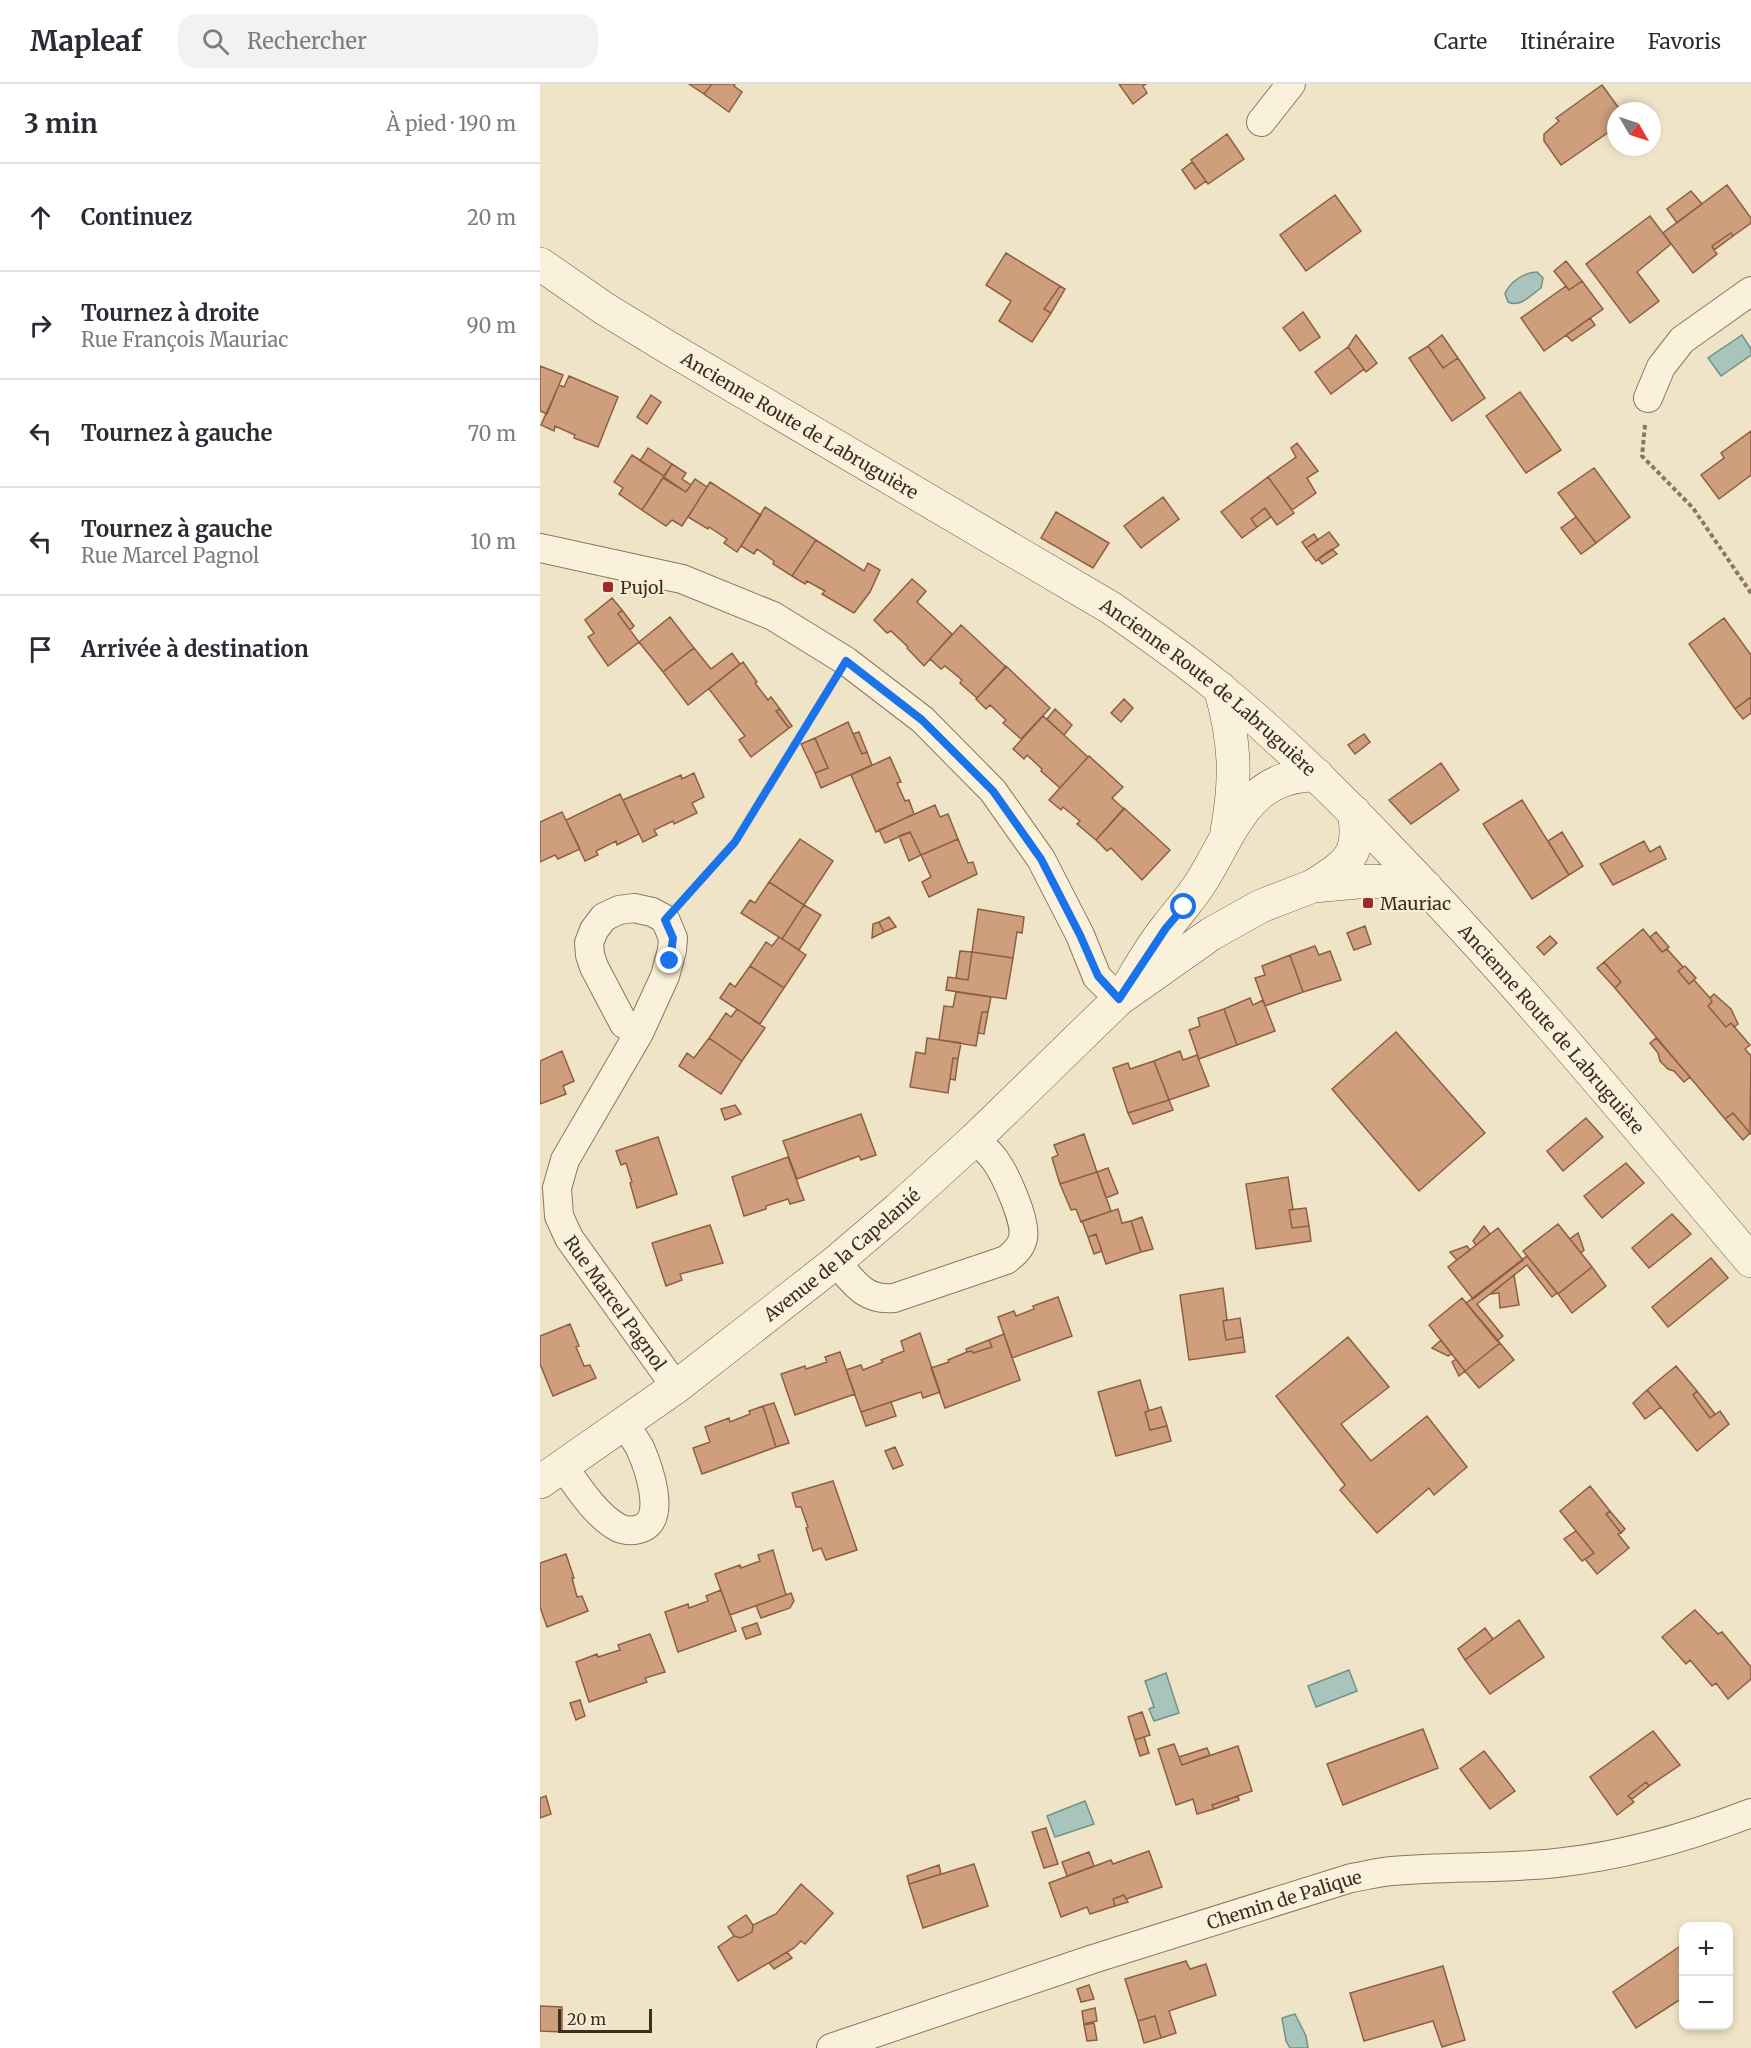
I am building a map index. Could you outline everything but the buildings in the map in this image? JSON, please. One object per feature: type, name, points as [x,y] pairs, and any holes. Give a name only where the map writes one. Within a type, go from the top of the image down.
[{"type":"street","points":[[1261,122],[1291,84]]},
{"type":"street","name":"Ancienne Route de Labruguière","points":[[540,264],[605,309],[669,348],[1111,608],[1175,652],[1220,688],[1317,775],[1426,887],[1526,996],[1751,1261]]},
{"type":"street","points":[[1648,398],[1661,367],[1682,340],[1751,291]]},
{"type":"street","points":[[540,548],[682,579],[773,616],[846,661],[922,720],[993,791],[1041,859],[1098,976],[1119,999]]},
{"type":"street","points":[[1220,688],[1233,747],[1232,802],[1226,836]]},
{"type":"street","points":[[1119,999],[1166,928],[1203,879],[1241,812],[1269,786],[1286,778],[1317,775]]},
{"type":"street","points":[[1119,999],[1237,918],[1313,886],[1335,872],[1355,848],[1357,831],[1354,812]]},
{"type":"street","points":[[1313,886],[1369,881],[1408,883],[1426,887]]},
{"type":"street","points":[[639,1033],[624,1024],[594,967],[589,943],[594,930],[604,917],[619,910],[644,908],[665,920]]},
{"type":"street","name":"Rue Marcel Pagnol","points":[[665,920],[673,938],[670,961],[639,1033],[565,1160],[550,1220],[569,1238],[676,1387]]},
{"type":"street","name":"Avenue de la Capelanié","points":[[552,1474],[676,1387],[836,1262],[975,1139],[1119,999]]},
{"type":"street","points":[[836,1262],[867,1295],[880,1299],[894,1298],[1006,1260],[1017,1251],[1023,1240],[1024,1229],[1009,1184],[994,1158],[975,1139]]},
{"type":"street","points":[[552,1474],[582,1493],[617,1527],[626,1530],[644,1527],[651,1522],[656,1506],[639,1447],[624,1425]]},
{"type":"street","name":"Chemin de Palique","points":[[831,2048],[1093,1959],[1351,1878],[1390,1871],[1555,1863],[1598,1858],[1659,1843],[1751,1813]]},
{"type":"path","points":[[1648,398],[1641,456],[1693,508],[1751,593]]},
{"type":"path","points":[[665,920],[735,842],[846,661]]},
{"type":"water","points":[[1537,272],[1543,278],[1541,288],[1521,302],[1508,302],[1505,294],[1510,286],[1523,276]]},
{"type":"water","points":[[1742,335],[1751,349],[1751,355],[1721,376],[1708,358]]},
{"type":"water","points":[[1349,1670],[1357,1691],[1316,1707],[1308,1686]]},
{"type":"water","points":[[1166,1673],[1179,1713],[1154,1721],[1149,1709],[1154,1707],[1145,1681]]},
{"type":"water","points":[[1085,1801],[1094,1824],[1055,1837],[1047,1816]]},
{"type":"water","points":[[1295,2014],[1306,2036],[1308,2048],[1290,2048],[1286,2041],[1282,2018]]},
{"type":"place","name":"Pujol","points":[[608,587]]},
{"type":"place","name":"Mauriac","points":[[1368,903]]},
{"type":"route","points":[[670,961],[673,938],[665,920],[735,842],[846,661],[922,720],[993,791],[1041,859],[1098,976],[1119,999],[1166,928],[1184,907]]}]
